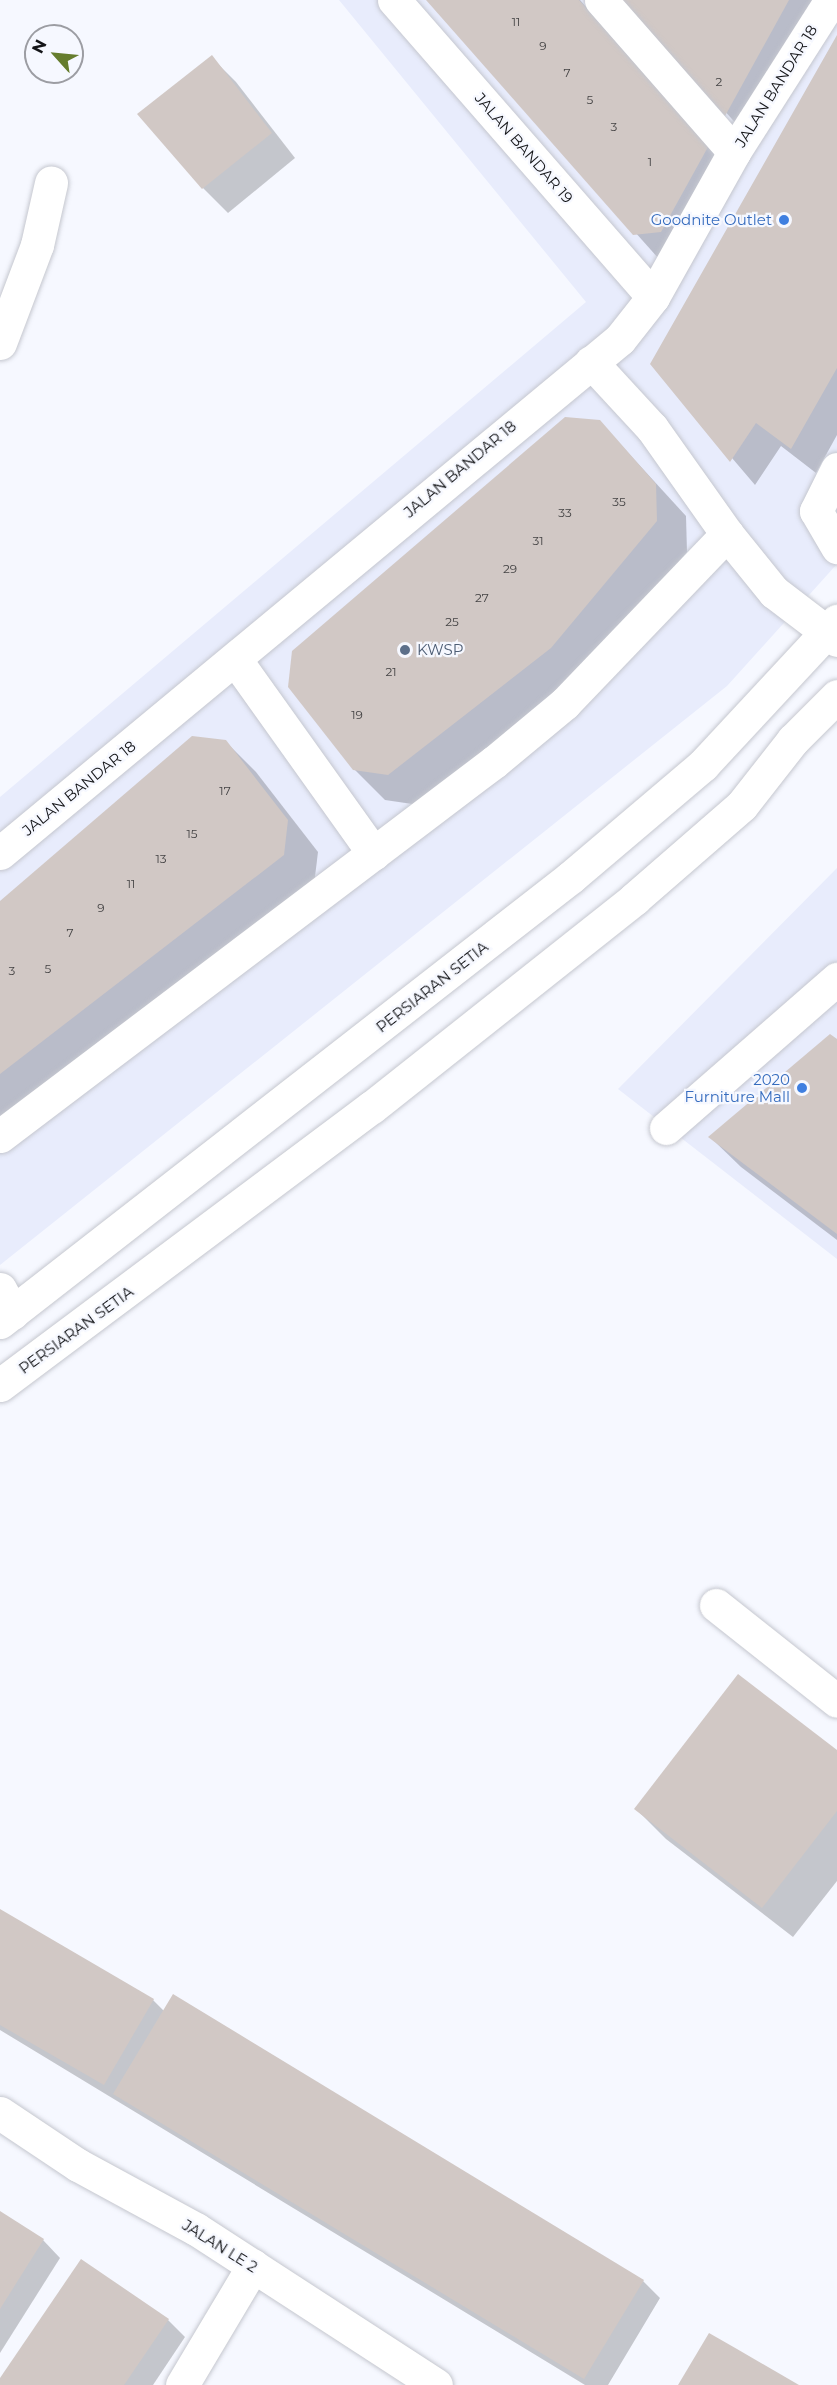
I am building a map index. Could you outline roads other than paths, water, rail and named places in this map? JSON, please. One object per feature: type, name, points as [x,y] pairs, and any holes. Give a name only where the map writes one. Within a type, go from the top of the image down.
[{"type":"street","name":"JALAN BANDAR 19","points":[[394,0],[653,297]]},
{"type":"street","points":[[601,0],[734,152]]},
{"type":"street","name":"JALAN BANDAR 18","points":[[0,853],[235,659],[231,658],[620,339],[653,297],[734,152],[831,0]]},
{"type":"street","points":[[0,343],[37,245],[51,183]]},
{"type":"street","points":[[591,362],[652,428],[727,534],[774,592],[834,632]]},
{"type":"street","points":[[837,469],[816,511],[837,547]]},
{"type":"street","points":[[0,1136],[374,854],[565,703],[727,534]]},
{"type":"street","name":"PERSIARAN SETIA","points":[[4,1308],[579,870],[704,765],[834,632]]},
{"type":"street","points":[[235,659],[374,854]]},
{"type":"street","name":"PERSIARAN SETIA","points":[[0,1385],[363,1114],[634,899],[742,805],[793,740],[837,696]]},
{"type":"street","points":[[793,740],[837,721]]},
{"type":"street","points":[[666,1128],[837,979]]},
{"type":"street","points":[[716,1605],[837,1701]]},
{"type":"street","name":"JALAN LE 2","points":[[0,2113],[78,2165],[196,2229],[436,2385]]},
{"type":"street","points":[[182,2385],[253,2266]]},
{"type":"place","name":"Goodnite Outlet","points":[[784,220]]},
{"type":"place","name":"KWSP","points":[[405,650]]},
{"type":"place","name":"2020 Furniture Mall","points":[[802,1088]]}]
